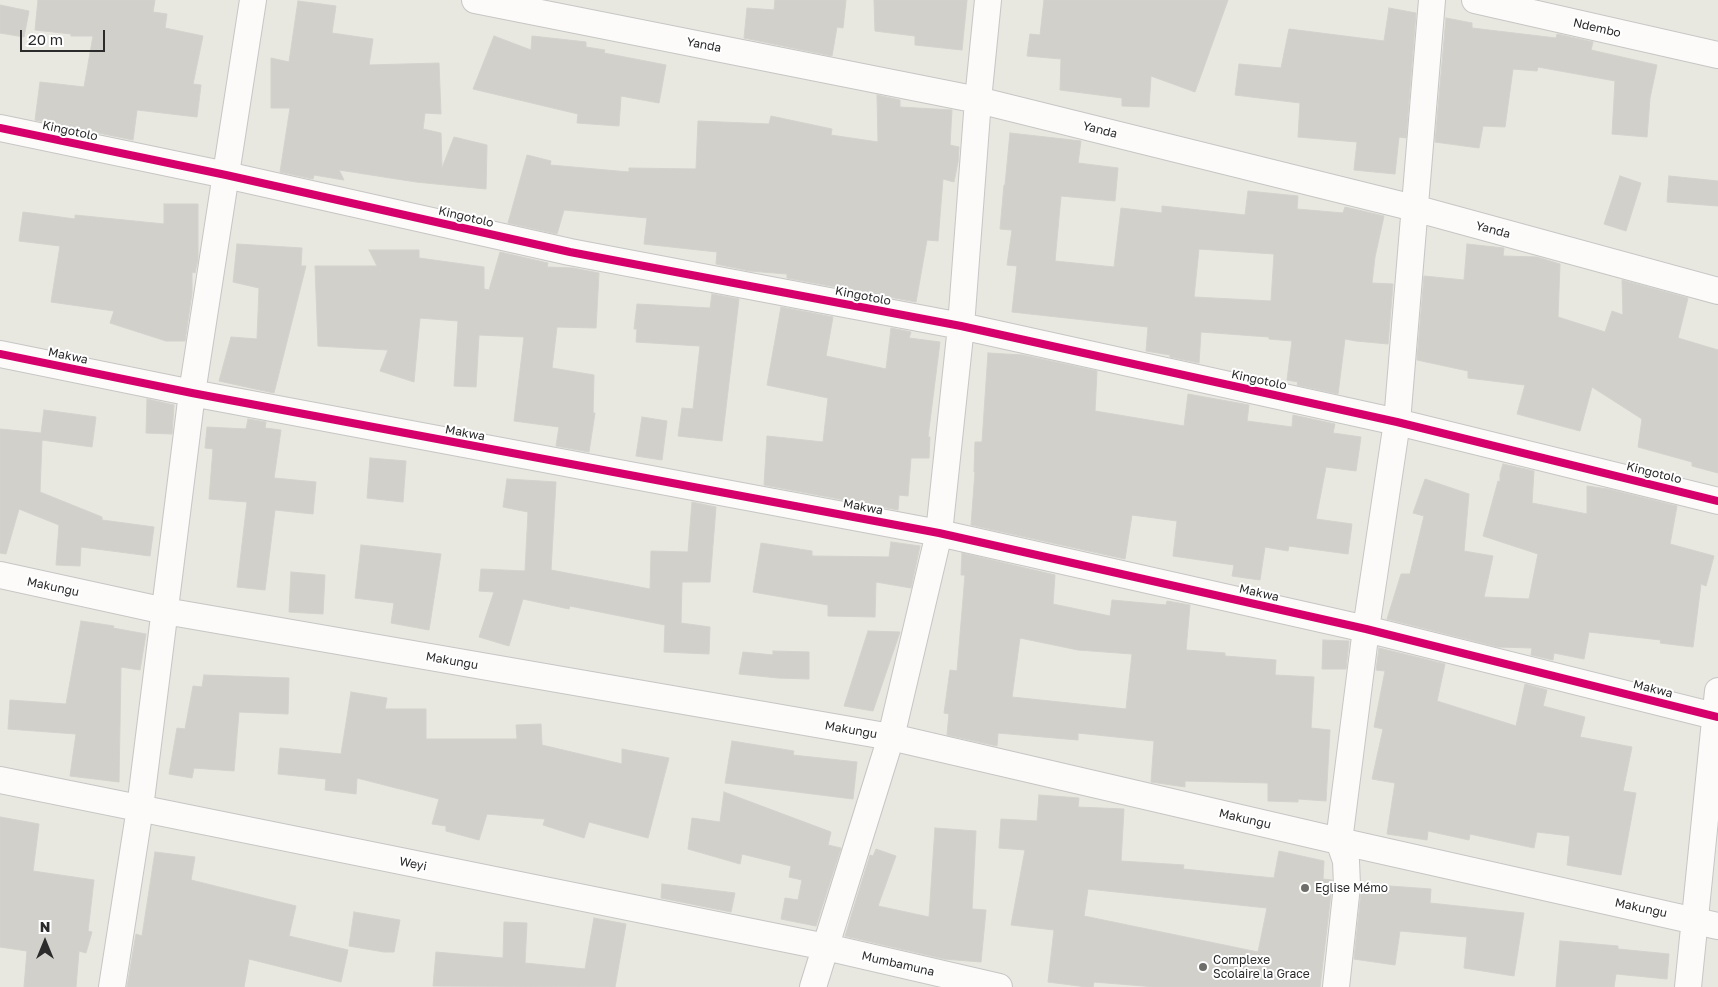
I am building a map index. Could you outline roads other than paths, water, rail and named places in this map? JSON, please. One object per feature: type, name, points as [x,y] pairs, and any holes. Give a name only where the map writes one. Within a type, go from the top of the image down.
[{"type":"street","points":[[112,987],[140,808],[192,393],[252,0]]},
{"type":"street","name":"Yanda","points":[[475,0],[978,100],[1414,208],[1718,291]]},
{"type":"street","points":[[813,987],[891,737],[939,533],[960,326],[988,0]]},
{"type":"street","points":[[1336,987],[1347,886],[1346,861],[1339,842],[1366,629],[1397,422],[1432,0]]},
{"type":"street","name":"Ndembo","points":[[1476,0],[1718,55]]},
{"type":"street","name":"Kingotolo","points":[[0,128],[226,175],[570,252],[960,326],[1397,422],[1718,500]]},
{"type":"street","name":"Makwa","points":[[0,354],[192,393],[939,533],[1366,629],[1716,717]]},
{"type":"street","name":"Makungu","points":[[0,575],[165,611],[891,737],[1339,842],[1706,923]]},
{"type":"street","points":[[1688,987],[1706,923],[1718,691]]},
{"type":"street","name":"Weyi","points":[[0,780],[826,947]]},
{"type":"street","name":"Mumbamuna","points":[[826,947],[999,987]]},
{"type":"place","name":"Eglise Mémo","points":[[1305,888]]},
{"type":"place","name":"Complexe Scolaire la Grace","points":[[1203,967]]}]
